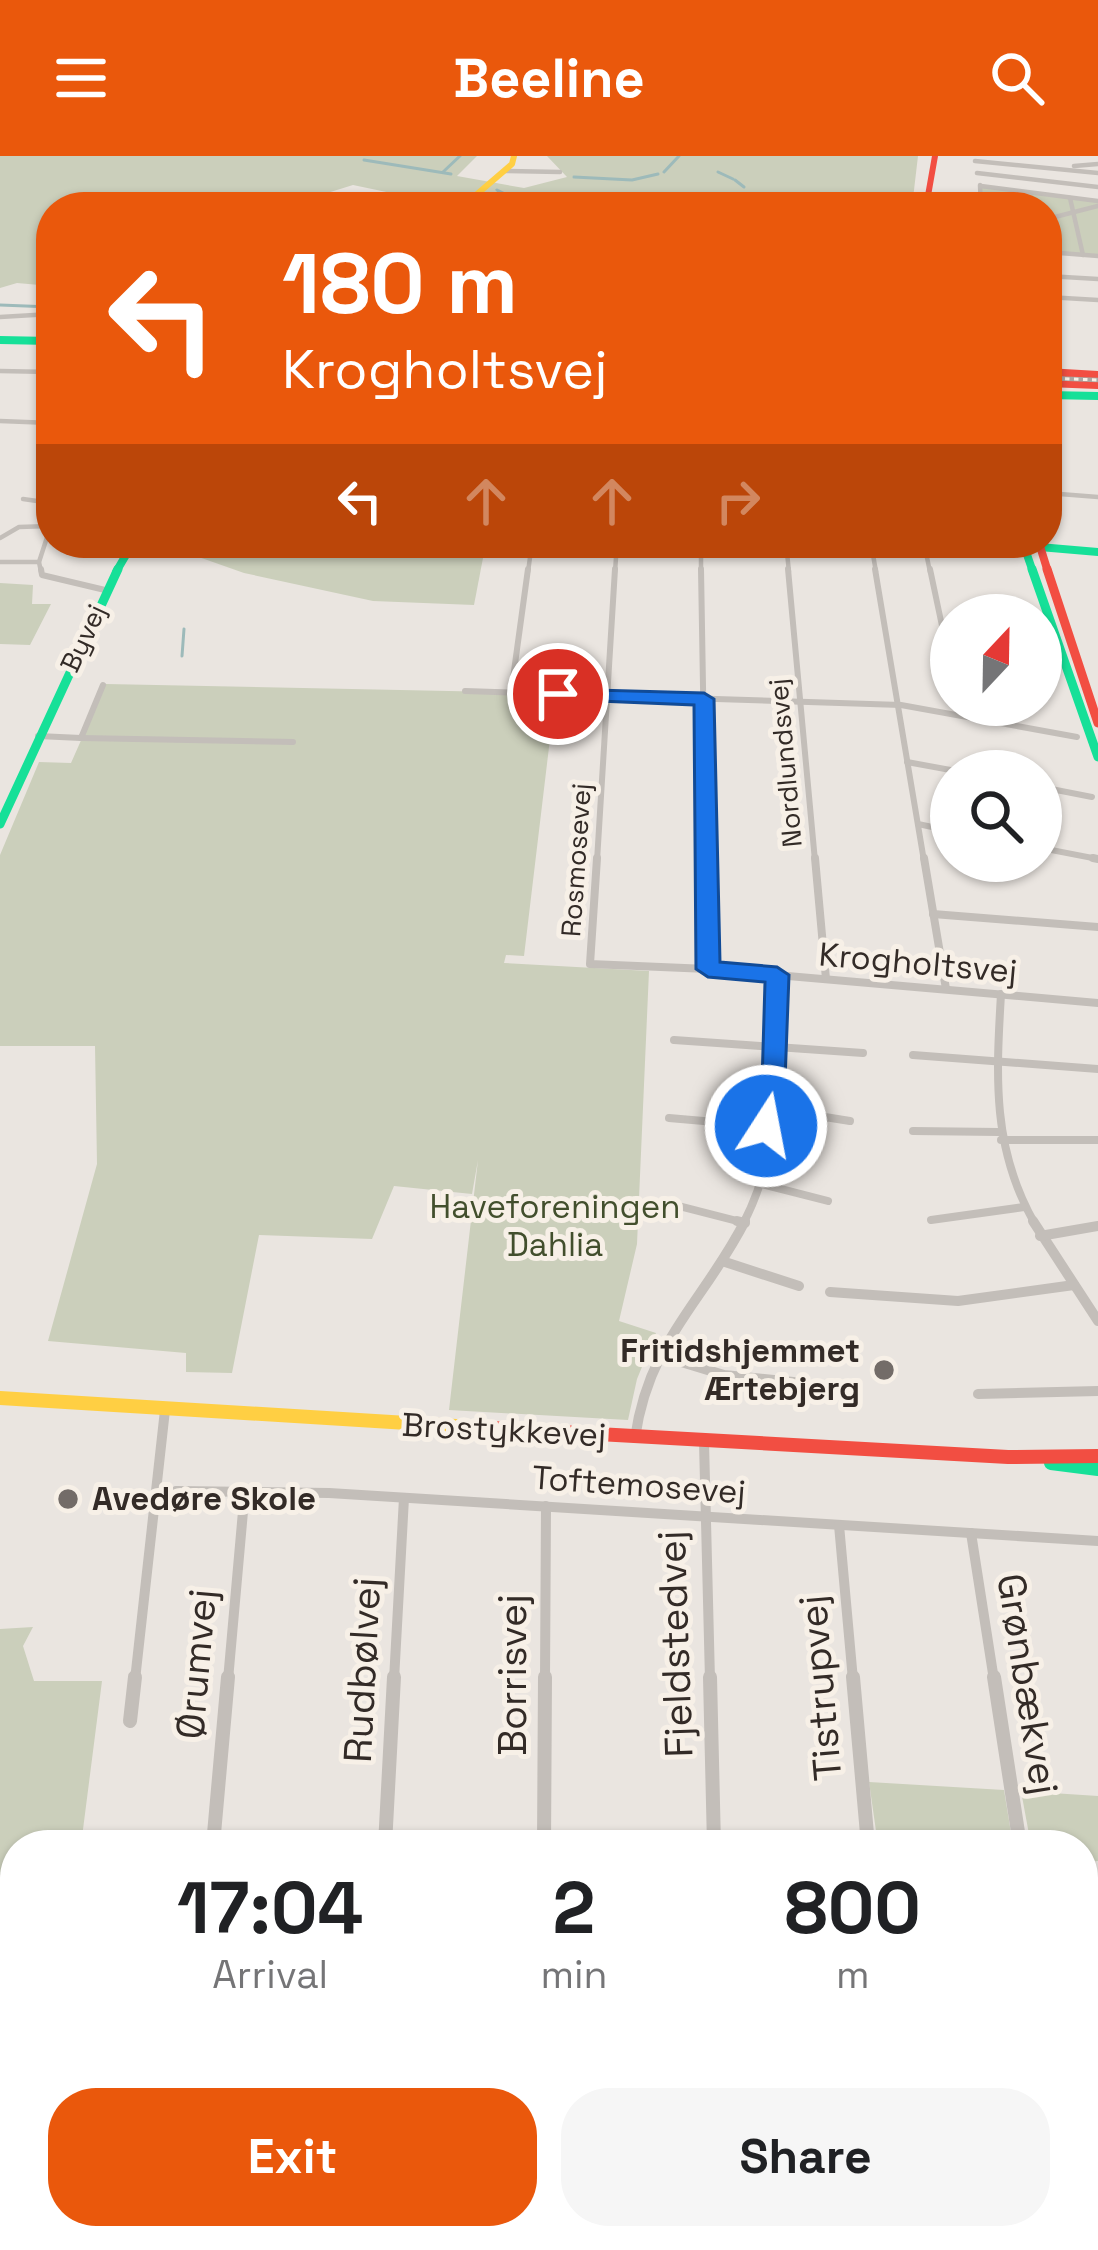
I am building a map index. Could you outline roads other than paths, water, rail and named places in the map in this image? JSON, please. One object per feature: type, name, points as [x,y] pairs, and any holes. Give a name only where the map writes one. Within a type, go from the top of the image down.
[{"type":"main road","points":[[480,192],[514,156]]},
{"type":"main road","points":[[924,192],[930,156]]},
{"type":"main road","points":[[0,343],[36,344]]},
{"type":"main road","points":[[1062,373],[1098,374]]},
{"type":"main road","points":[[1062,390],[1098,394]]},
{"type":"main road","points":[[1062,401],[1098,394]]},
{"type":"main road","points":[[1062,546],[1098,550]]},
{"type":"main road","name":"Byvej","points":[[0,824],[105,590],[124,558]]},
{"type":"main road","points":[[1029,558],[1098,757]]},
{"type":"main road","points":[[1045,558],[1098,724]]},
{"type":"main road","name":"Brostykkevej","points":[[0,1398],[704,1442],[1008,1457],[1098,1456]]},
{"type":"main road","name":"Brostykkevej","points":[[1008,1457],[1098,1468]]},
{"type":"street","points":[[981,192],[975,158],[1098,173]]},
{"type":"street","points":[[1062,170],[1098,164]]},
{"type":"street","points":[[504,171],[560,172]]},
{"type":"street","points":[[977,173],[1098,187]]},
{"type":"street","points":[[981,186],[1023,192]]},
{"type":"street","points":[[1062,197],[1098,204]]},
{"type":"street","points":[[1070,198],[1082,255]]},
{"type":"street","points":[[1062,217],[1098,204]]},
{"type":"street","points":[[1062,253],[1098,256]]},
{"type":"street","points":[[1062,277],[1098,279]]},
{"type":"street","points":[[1062,298],[1098,301]]},
{"type":"street","points":[[0,317],[36,315]]},
{"type":"street","points":[[0,371],[36,372]]},
{"type":"street","points":[[0,422],[36,423]]},
{"type":"street","points":[[1062,494],[1098,497]]},
{"type":"street","points":[[23,500],[36,501]]},
{"type":"street","points":[[0,538],[19,527],[36,526]]},
{"type":"street","points":[[41,558],[47,578],[105,590]]},
{"type":"street","points":[[512,693],[530,558]]},
{"type":"street","name":"Rosmosevej","points":[[590,964],[616,558]]},
{"type":"street","points":[[701,558],[708,969]]},
{"type":"street","name":"Nordlundsvej","points":[[787,558],[826,979]]},
{"type":"street","points":[[874,558],[946,989]]},
{"type":"street","points":[[927,558],[935,594]]},
{"type":"street","points":[[0,562],[39,562]]},
{"type":"street","name":"Byvej","points":[[81,738],[103,685]]},
{"type":"street","points":[[465,691],[898,705],[1077,737]]},
{"type":"street","points":[[38,736],[293,742]]},
{"type":"street","points":[[907,762],[930,766]]},
{"type":"street","points":[[1062,791],[1093,797]]},
{"type":"street","points":[[918,824],[930,827]]},
{"type":"street","points":[[1062,852],[1098,859]]},
{"type":"street","points":[[933,914],[1098,927]]},
{"type":"street","name":"Krogholtsvej","points":[[590,964],[708,969],[1098,1003]]},
{"type":"street","points":[[634,1438],[643,1384],[655,1354],[722,1262],[763,1184],[775,1109],[777,975]]},
{"type":"street","points":[[1001,994],[1000,1136],[1024,1207],[1098,1320]]},
{"type":"street","points":[[674,1040],[862,1053]]},
{"type":"street","points":[[913,1055],[1098,1069]]},
{"type":"street","points":[[775,1109],[850,1120]]},
{"type":"street","points":[[669,1118],[773,1127]]},
{"type":"street","points":[[914,1131],[1098,1140]]},
{"type":"street","points":[[763,1184],[828,1201]]},
{"type":"street","points":[[668,1204],[745,1223]]},
{"type":"street","points":[[931,1220],[1024,1207]]},
{"type":"street","points":[[1040,1236],[1098,1226]]},
{"type":"street","points":[[722,1262],[799,1286]]},
{"type":"street","points":[[830,1292],[958,1301],[1074,1285]]},
{"type":"street","points":[[655,1354],[748,1380],[803,1383]]},
{"type":"street","points":[[978,1394],[1098,1391]]},
{"type":"street","points":[[130,1720],[165,1409]]},
{"type":"street","name":"Fjeldstedvej","points":[[704,1442],[714,1830]]},
{"type":"street","name":"Toftemosevej","points":[[176,1491],[245,1489],[1098,1540]]},
{"type":"street","name":"Ørumvej","points":[[214,1830],[245,1489]]},
{"type":"street","name":"Rudbølvej","points":[[386,1830],[404,1498]]},
{"type":"street","name":"Borrisvej","points":[[544,1830],[546,1506]]},
{"type":"street","name":"Tistrupvej","points":[[839,1525],[867,1830]]},
{"type":"street","name":"Grønbækvej","points":[[971,1533],[1018,1830]]},
{"type":"waterway","points":[[443,172],[460,156]]},
{"type":"waterway","points":[[664,172],[679,156]]},
{"type":"waterway","points":[[364,160],[451,174]]},
{"type":"waterway","points":[[718,172],[733,179]]},
{"type":"waterway","points":[[574,177],[632,180],[658,174]]},
{"type":"waterway","points":[[735,180],[744,187]]},
{"type":"waterway","points":[[497,190],[501,192]]},
{"type":"waterway","points":[[0,305],[36,306]]},
{"type":"waterway","points":[[182,656],[184,629]]},
{"type":"railway","points":[[1062,379],[1098,380]]},
{"type":"place","name":"Fritidshjemmet Ærtebjerg","points":[[884,1370]]},
{"type":"place","name":"Avedøre Skole","points":[[68,1499]]},
{"type":"park label","name":"Haveforeningen Dahlia","points":[[555,1226]]}]
